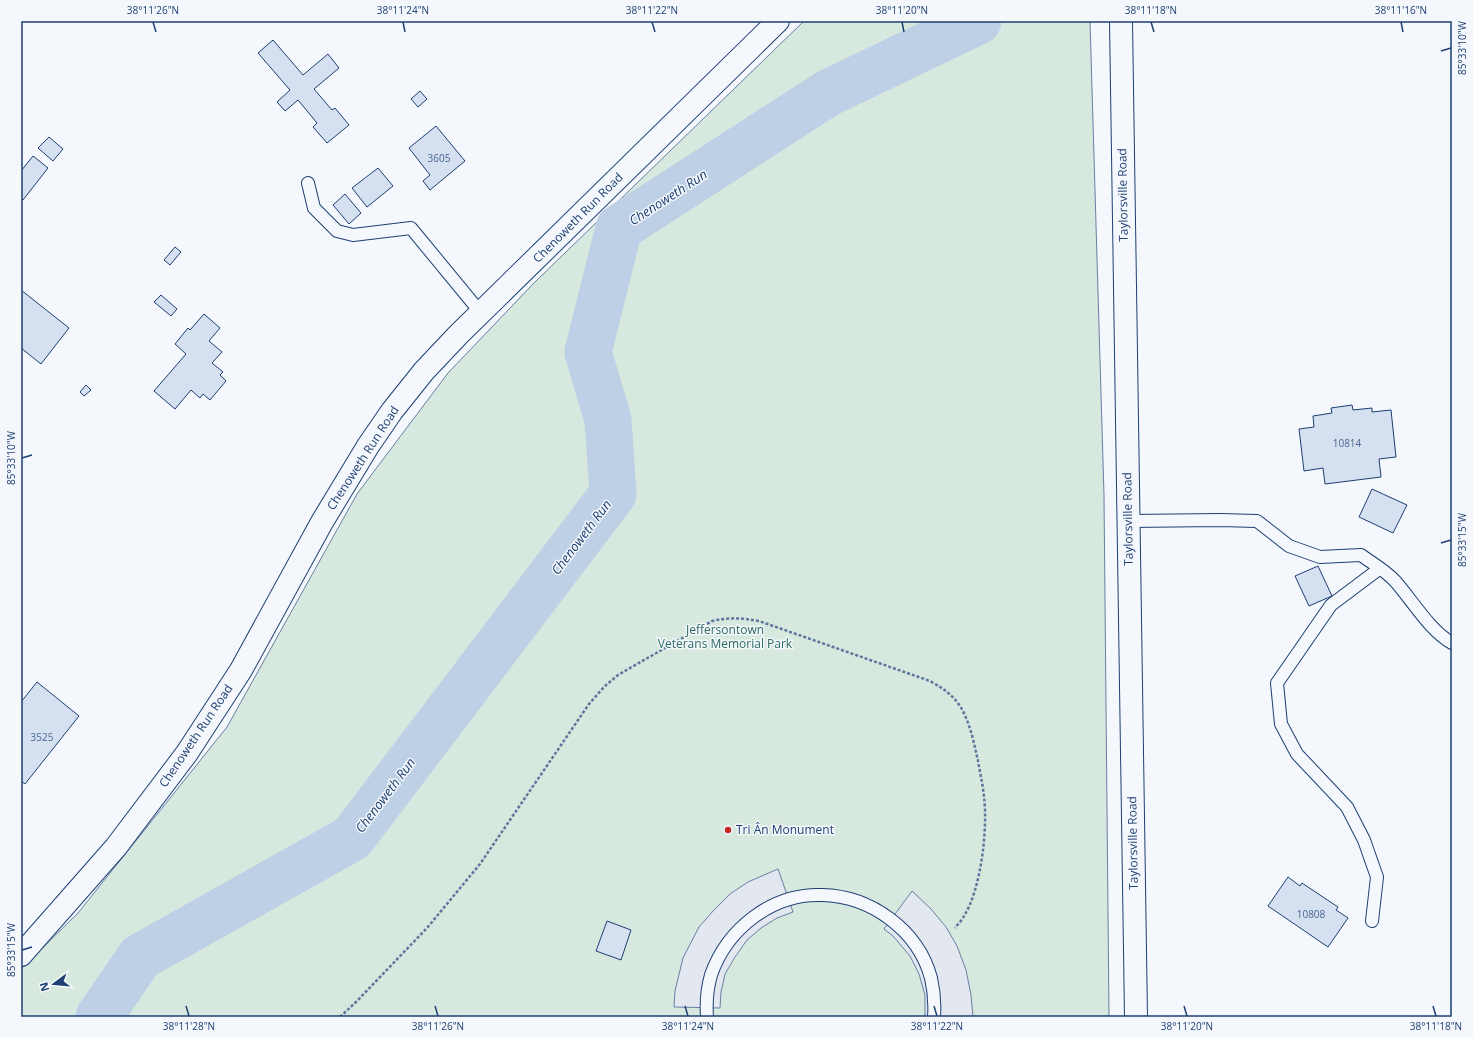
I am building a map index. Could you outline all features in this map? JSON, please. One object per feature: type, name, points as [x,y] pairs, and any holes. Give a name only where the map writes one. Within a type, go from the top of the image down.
[{"type":"street","name":"Chenoweth Run Road","points":[[21,954],[116,847],[187,753],[241,670],[322,522],[368,446],[392,411],[424,371],[778,21]]},
{"type":"street","name":"Taylorsville Road","points":[[1121,24],[1136,1017]]},
{"type":"lane","points":[[308,183],[314,208],[337,231],[354,234],[411,228],[481,313]]},
{"type":"lane","points":[[1128,521],[1257,521],[1288,546],[1320,557],[1361,555],[1394,580],[1444,639],[1452,643]]},
{"type":"lane","points":[[1372,921],[1377,878],[1364,840],[1347,807],[1297,754],[1281,724],[1277,683],[1331,605],[1380,569]]},
{"type":"lane","points":[[707,1017],[706,999],[711,976],[721,953],[735,933],[753,917],[774,905],[797,897],[821,895],[845,897],[868,905],[889,918],[907,935],[921,955],[931,977],[935,1001],[934,1017]]},
{"type":"path","points":[[340,1017],[427,928],[480,864],[589,704],[605,686],[625,671],[712,621],[724,618],[738,617],[759,621],[930,681],[949,693],[960,706],[969,726],[976,749],[984,798],[985,841],[972,897],[964,916],[955,928]]},
{"type":"green space","name":"Jeffersontown Veterans Memorial Park","points":[[804,21],[1090,21],[1104,495],[1109,1017],[21,1017],[21,969],[78,913],[227,727],[357,494],[448,373],[534,283]]},
{"type":"shaded area","points":[[778,869],[793,912],[777,918],[761,928],[747,940],[725,974],[721,992],[720,1008],[674,1007],[675,991],[683,958],[699,927],[730,894],[748,882]]},
{"type":"shaded area","points":[[912,891],[931,909],[946,927],[957,946],[966,970],[971,995],[973,1017],[925,1017],[925,995],[919,974],[910,956],[893,936],[884,929]]},
{"type":"building","points":[[273,40],[303,75],[328,54],[339,68],[314,89],[332,110],[335,108],[349,125],[327,143],[313,127],[317,123],[298,100],[285,111],[277,102],[290,90],[258,53]]},
{"type":"building","points":[[420,91],[427,99],[418,107],[411,99]]},
{"type":"building","points":[[436,126],[465,161],[430,190],[423,181],[430,175],[409,148]]},
{"type":"building","points":[[49,137],[63,149],[53,161],[38,148]]},
{"type":"building","points":[[33,156],[48,168],[23,200],[21,198],[21,171]]},
{"type":"building","points":[[378,168],[393,186],[367,207],[352,188]]},
{"type":"building","points":[[345,194],[361,213],[349,224],[333,205]]},
{"type":"building","points":[[175,247],[181,252],[170,265],[164,260]]},
{"type":"building","points":[[21,290],[69,328],[41,364],[21,348]]},
{"type":"building","points":[[161,295],[177,309],[171,316],[154,302]]},
{"type":"building","points":[[204,314],[220,328],[209,341],[222,352],[212,363],[223,372],[220,375],[226,381],[210,400],[203,394],[200,398],[191,390],[175,409],[154,391],[186,354],[175,344],[188,328],[190,330]]},
{"type":"building","points":[[86,385],[91,390],[84,396],[80,392]]},
{"type":"building","points":[[1352,405],[1353,410],[1372,408],[1372,412],[1391,410],[1396,457],[1379,459],[1381,477],[1325,484],[1323,468],[1304,471],[1299,429],[1314,427],[1313,416],[1332,413],[1331,408]]},
{"type":"building","points":[[1372,489],[1407,505],[1393,533],[1359,517]]},
{"type":"building","points":[[1318,566],[1332,596],[1309,606],[1295,576]]},
{"type":"building","points":[[37,682],[79,716],[25,784],[21,781],[21,702]]},
{"type":"building","points":[[1288,877],[1300,886],[1302,883],[1338,907],[1336,910],[1348,918],[1328,947],[1268,906]]},
{"type":"building","points":[[607,921],[631,930],[621,960],[596,951]]},
{"type":"waterway","name":"Chenoweth Run","points":[[99,1017],[140,957],[352,838],[613,494],[608,420],[588,352],[619,228],[828,93],[978,21]]},
{"type":"place","name":"Tri Ân Monument","points":[[728,830]]}]
